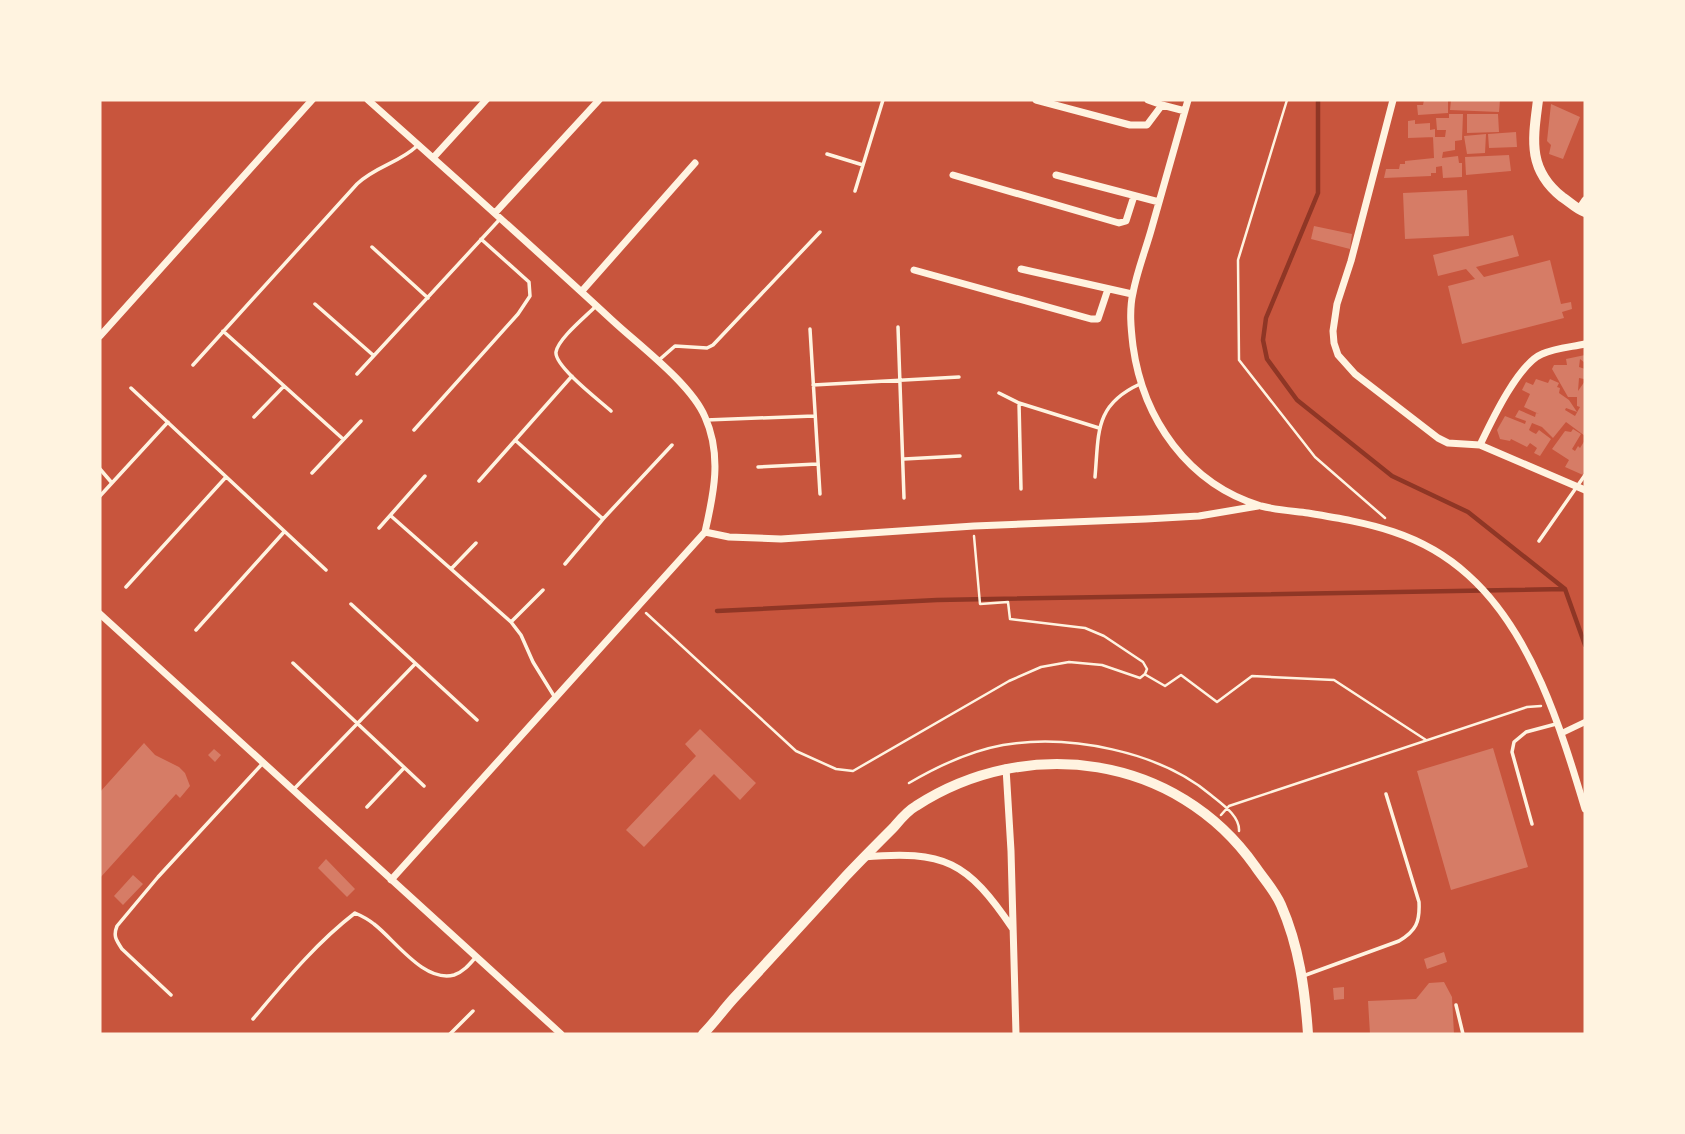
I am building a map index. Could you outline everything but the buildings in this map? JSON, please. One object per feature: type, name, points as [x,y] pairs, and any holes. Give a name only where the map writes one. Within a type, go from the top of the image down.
[{"type":"main road","points":[[1538,100],[1534,155],[1540,173],[1556,192],[1583,207]]},
{"type":"street","points":[[100,336],[312,100]]},
{"type":"street","points":[[368,100],[582,291],[684,387],[706,419],[712,440],[716,474],[705,532],[391,880]]},
{"type":"street","points":[[433,158],[486,100]]},
{"type":"street","points":[[498,216],[599,100]]},
{"type":"street","points":[[1036,100],[1130,125],[1147,125],[1163,105]]},
{"type":"street","points":[[1148,100],[1185,111]]},
{"type":"street","points":[[1188,100],[1132,295],[1131,330],[1140,384],[1159,426],[1199,472],[1222,488],[1261,506],[1366,523],[1402,533],[1432,549],[1468,575],[1492,602],[1534,668],[1562,733],[1585,809]]},
{"type":"street","points":[[1393,100],[1351,261],[1337,304],[1333,331],[1338,355],[1355,374],[1438,438],[1458,444],[1479,445],[1585,490]]},
{"type":"street","points":[[582,291],[695,163]]},
{"type":"street","points":[[953,175],[1119,223],[1126,221],[1134,196]]},
{"type":"street","points":[[1056,175],[1159,202]]},
{"type":"street","points":[[1021,269],[1132,295]]},
{"type":"street","points":[[914,270],[1091,319],[1098,318],[1108,289]]},
{"type":"street","points":[[1479,445],[1493,418],[1531,361],[1542,354],[1585,344]]},
{"type":"street","points":[[705,532],[729,537],[781,539],[974,526],[1146,520],[1199,516],[1261,506]]},
{"type":"street","points":[[100,614],[561,1034]]},
{"type":"street","points":[[1562,733],[1585,722]]},
{"type":"street","points":[[705,1033],[863,858],[913,807],[961,780],[1006,768],[1065,764],[1124,772],[1158,785],[1182,797],[1216,821],[1246,853],[1280,904],[1299,960],[1308,1034]]},
{"type":"street","points":[[1006,768],[1016,1034]]},
{"type":"street","points":[[863,858],[902,854],[946,862],[968,873],[1013,929]]},
{"type":"lane","points":[[855,191],[883,100]]},
{"type":"lane","points":[[193,365],[367,174],[403,156],[418,145]]},
{"type":"lane","points":[[827,154],[863,165]]},
{"type":"lane","points":[[357,374],[481,239],[498,216]]},
{"type":"lane","points":[[657,362],[675,346],[707,348],[713,345],[820,232]]},
{"type":"lane","points":[[414,430],[518,314],[530,296],[529,282],[481,239]]},
{"type":"lane","points":[[372,247],[428,298]]},
{"type":"lane","points":[[315,304],[373,355]]},
{"type":"lane","points":[[596,306],[569,333],[556,351],[561,365],[611,411]]},
{"type":"lane","points":[[898,327],[904,498]]},
{"type":"lane","points":[[810,329],[820,494]]},
{"type":"lane","points":[[223,331],[343,439]]},
{"type":"lane","points":[[479,481],[572,376]]},
{"type":"lane","points":[[813,385],[959,377]]},
{"type":"lane","points":[[1095,477],[1099,428],[1114,399],[1140,384]]},
{"type":"lane","points":[[254,417],[284,386]]},
{"type":"lane","points":[[131,388],[326,570]]},
{"type":"lane","points":[[999,393],[1099,428]]},
{"type":"lane","points":[[1019,402],[1021,489]]},
{"type":"lane","points":[[706,419],[814,416]]},
{"type":"lane","points":[[312,473],[360,421]]},
{"type":"lane","points":[[100,496],[167,422]]},
{"type":"lane","points":[[515,440],[603,519]]},
{"type":"lane","points":[[565,564],[672,446]]},
{"type":"lane","points":[[904,458],[960,456]]},
{"type":"lane","points":[[758,467],[817,464]]},
{"type":"lane","points":[[100,469],[112,483]]},
{"type":"lane","points":[[1539,541],[1585,475]]},
{"type":"lane","points":[[379,528],[425,476]]},
{"type":"lane","points":[[125,587],[226,477]]},
{"type":"lane","points":[[391,516],[511,622],[521,635],[533,662],[555,698]]},
{"type":"lane","points":[[196,630],[284,532]]},
{"type":"lane","points":[[451,569],[476,543]]},
{"type":"lane","points":[[511,622],[543,590]]},
{"type":"lane","points":[[351,604],[477,720]]},
{"type":"lane","points":[[293,663],[424,786]]},
{"type":"lane","points":[[294,789],[415,664]]},
{"type":"lane","points":[[1532,824],[1513,752],[1514,742],[1525,732],[1558,723]]},
{"type":"lane","points":[[171,995],[122,948],[114,933],[158,877],[264,762]]},
{"type":"lane","points":[[367,807],[404,768]]},
{"type":"lane","points":[[1302,977],[1399,942],[1413,933],[1420,918],[1419,902],[1386,794]]},
{"type":"lane","points":[[253,1019],[311,952],[355,913],[373,923],[416,963],[432,973],[444,976],[457,974],[476,956]]},
{"type":"lane","points":[[1457,1005],[1464,1034]]},
{"type":"lane","points":[[450,1034],[473,1011]]},
{"type":"path","points":[[1287,100],[1238,260],[1240,360],[1315,457],[1402,533]]},
{"type":"path","points":[[640,606],[796,751],[836,769],[853,771],[1009,681],[1041,667],[1069,662],[1102,664],[1140,678],[1145,674],[1147,669],[1143,662],[1104,636],[1086,628],[1010,619],[1008,602],[980,604],[974,526]]},
{"type":"path","points":[[1145,674],[1165,686],[1181,675],[1217,702],[1252,676],[1334,680],[1426,740]]},
{"type":"path","points":[[1216,821],[1229,806],[1527,707],[1551,705]]},
{"type":"waterway","points":[[1318,100],[1318,193],[1266,318],[1263,340],[1267,359],[1297,400],[1392,476],[1468,512],[1565,589],[1585,645]]},
{"type":"waterway","points":[[717,611],[937,600],[1565,589]]}]
